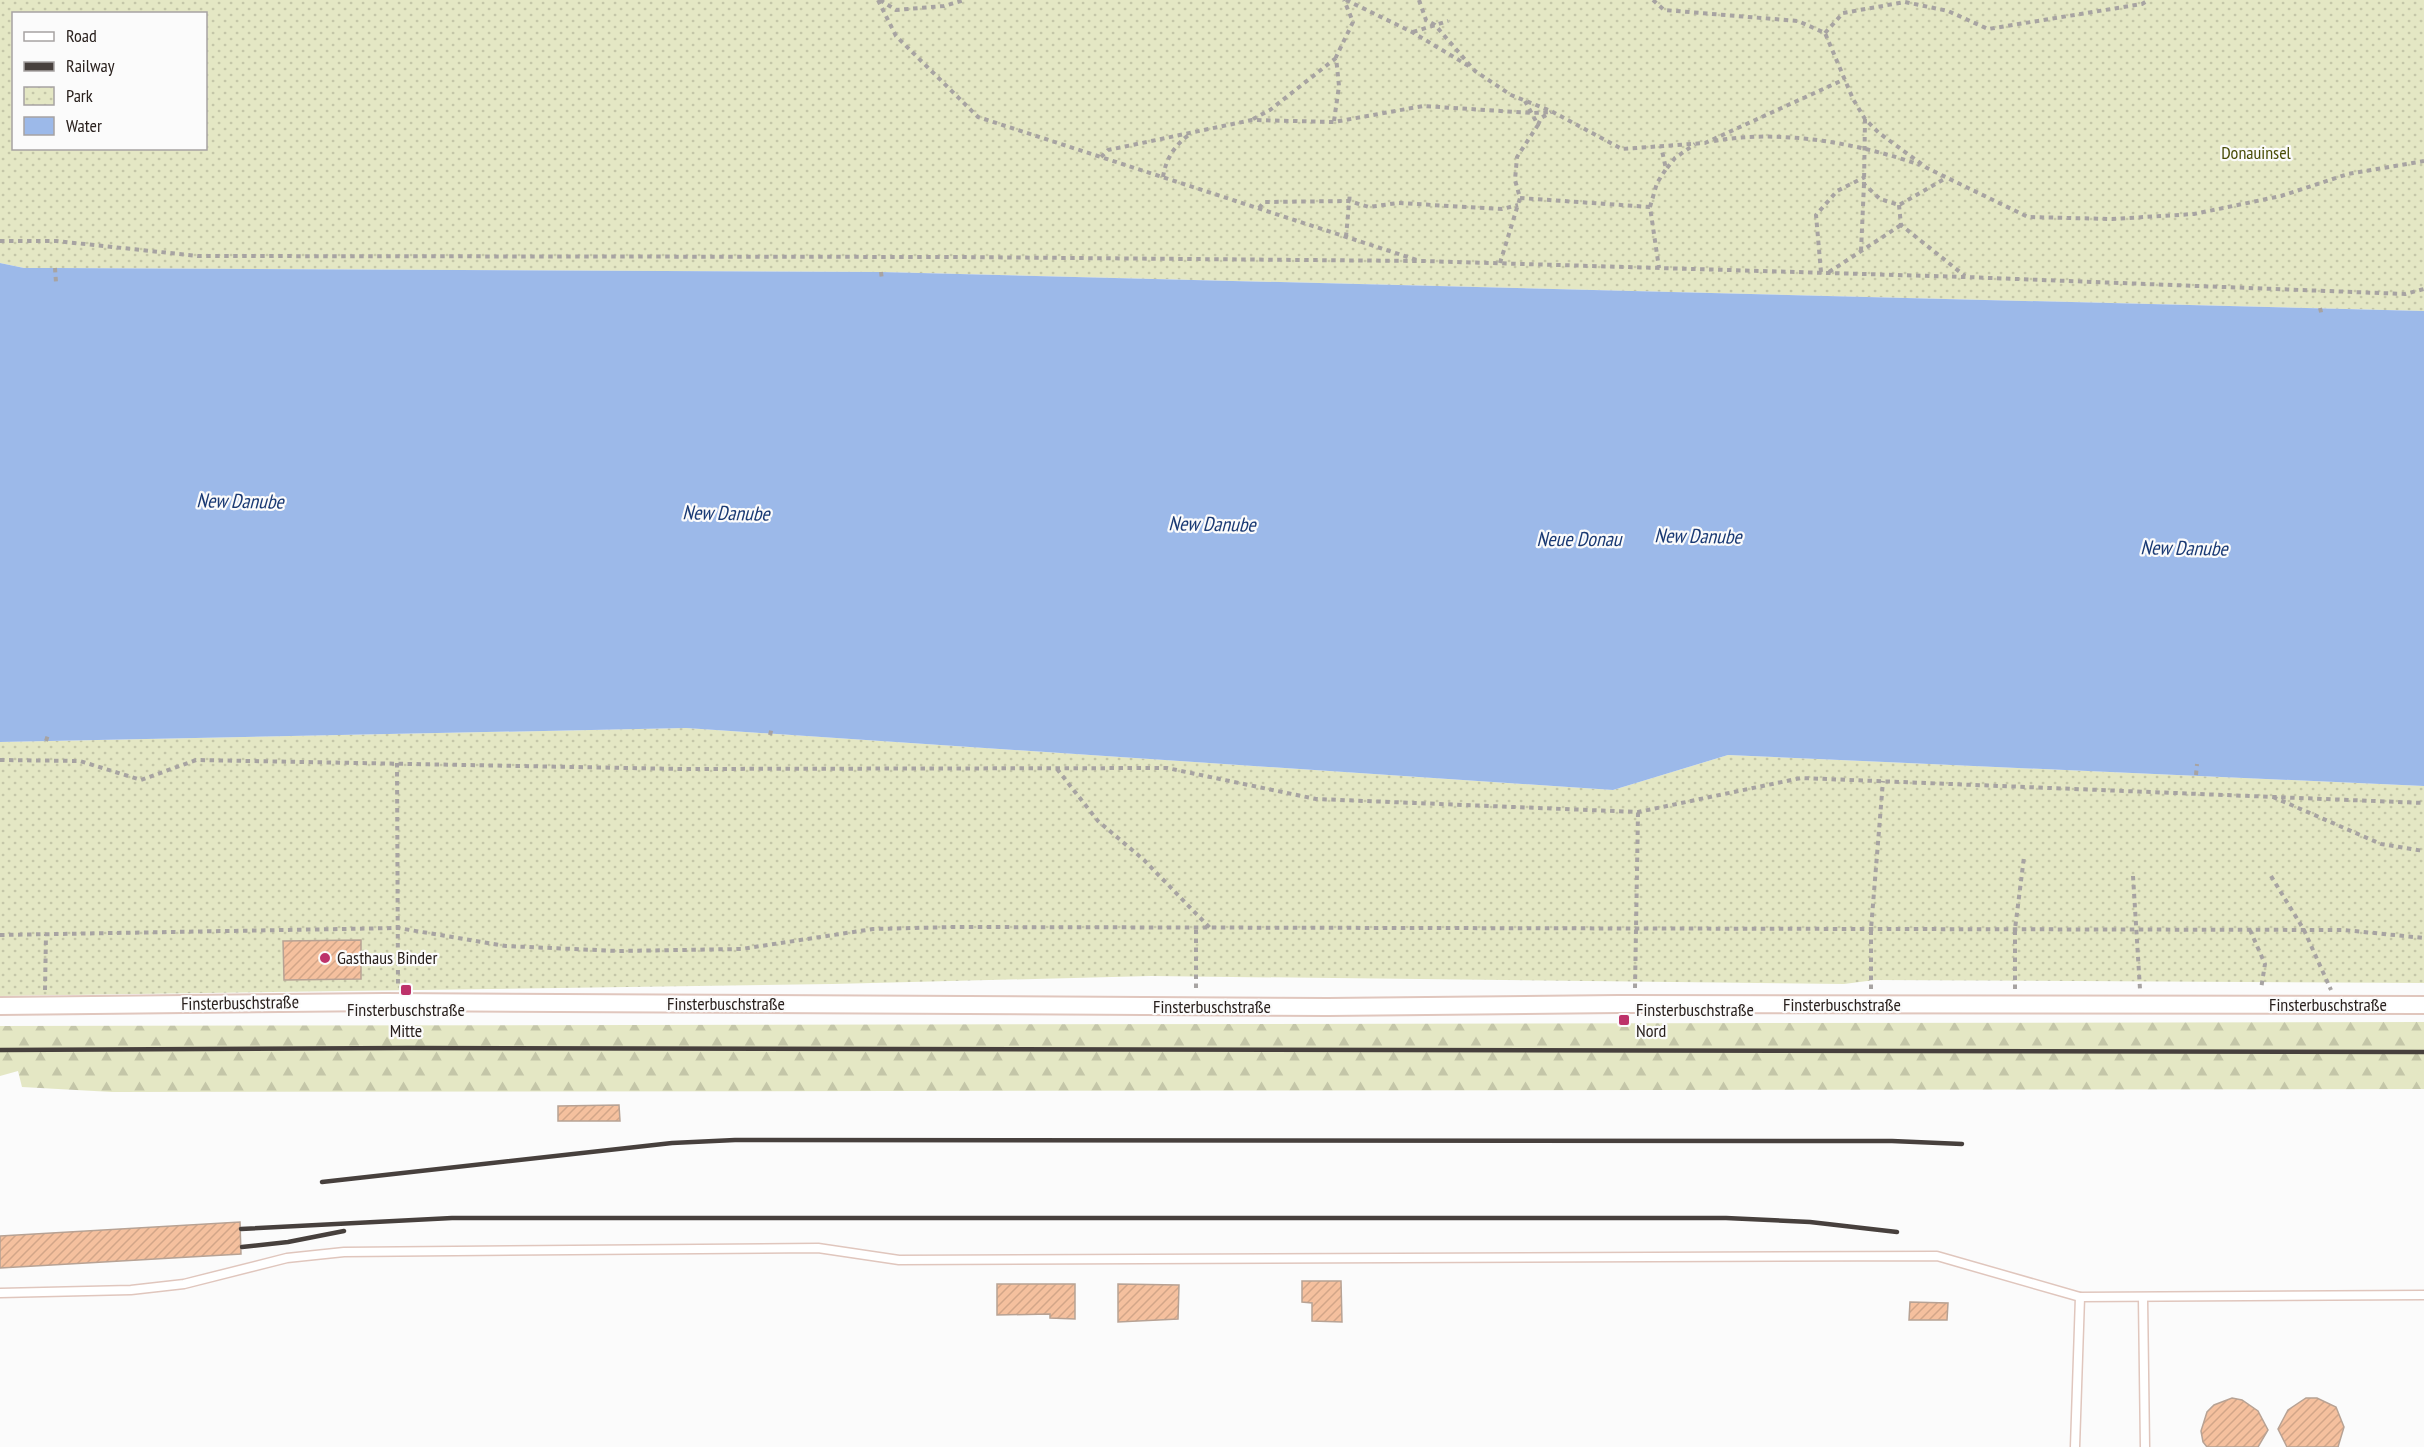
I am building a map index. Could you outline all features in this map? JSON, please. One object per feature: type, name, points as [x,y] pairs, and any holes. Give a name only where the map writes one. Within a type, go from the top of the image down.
[{"type":"street","name":"Finsterbuschstraße","points":[[0,1006],[373,1002],[1328,1008],[2424,1005]]},
{"type":"lane","points":[[0,1293],[131,1290],[184,1284],[287,1258],[344,1252],[818,1248],[899,1260],[1937,1256],[2080,1298],[2424,1295]]},
{"type":"lane","points":[[2075,1447],[2080,1298]]},
{"type":"lane","points":[[2144,1298],[2145,1447]]},
{"type":"path","points":[[879,0],[896,10],[944,6],[965,0]]},
{"type":"path","points":[[879,0],[897,36],[978,117],[1422,261]]},
{"type":"path","points":[[1345,0],[1412,32],[1511,95],[1551,111],[1622,149],[1696,144],[1733,138],[1791,139],[1892,155],[1927,168]]},
{"type":"path","points":[[1252,120],[1270,110],[1336,57],[1353,22],[1345,0]]},
{"type":"path","points":[[1419,0],[1426,20],[1435,25],[1476,71]]},
{"type":"path","points":[[1653,0],[1664,10],[1798,21],[1825,33],[1864,119],[1866,151],[1861,251]]},
{"type":"path","points":[[1825,33],[1843,13],[1905,2],[1948,11],[1988,29],[2142,4],[2149,0]]},
{"type":"path","points":[[1412,32],[1448,21]]},
{"type":"path","points":[[1334,122],[1339,86],[1336,57]]},
{"type":"path","points":[[1705,143],[1845,79]]},
{"type":"path","points":[[1524,100],[1538,125]]},
{"type":"path","points":[[1101,157],[1108,150],[1252,120],[1334,122],[1424,106],[1532,113],[1551,111]]},
{"type":"path","points":[[1500,263],[1520,198],[1515,180],[1518,157],[1541,118],[1551,111]]},
{"type":"path","points":[[1864,119],[1898,148],[1927,168],[2028,217],[2112,219],[2194,214],[2281,196],[2348,174],[2424,161]]},
{"type":"path","points":[[1163,177],[1165,164],[1172,153],[1191,134]]},
{"type":"path","points":[[1659,268],[1650,207],[1651,198],[1666,169],[1675,158],[1696,144]]},
{"type":"path","points":[[1661,146],[1666,169]]},
{"type":"path","points":[[1821,272],[1816,214],[1837,191],[1865,177]]},
{"type":"path","points":[[1899,206],[1946,178]]},
{"type":"path","points":[[1864,184],[1880,199],[1899,206]]},
{"type":"path","points":[[1346,237],[1350,192]]},
{"type":"path","points":[[1520,198],[1564,203],[1650,207]]},
{"type":"path","points":[[1641,205],[1651,198]]},
{"type":"path","points":[[1259,208],[1264,202],[1349,201],[1369,207],[1398,203],[1502,209],[1518,205]]},
{"type":"path","points":[[1899,206],[1901,225],[1965,277]]},
{"type":"path","points":[[1829,273],[1901,225]]},
{"type":"path","points":[[0,241],[56,241],[198,256],[955,257],[1422,261],[1821,272],[2405,294],[2424,290]]},
{"type":"path","points":[[55,268],[56,283]]},
{"type":"path","points":[[880,272],[882,280]]},
{"type":"path","points":[[2320,308],[2322,316]]},
{"type":"path","points":[[770,735],[772,727]]},
{"type":"path","points":[[46,741],[48,735]]},
{"type":"path","points":[[0,760],[80,761],[141,780],[196,760],[680,769],[1167,768],[1316,799],[1638,812],[1801,778],[2424,803]]},
{"type":"path","points":[[397,763],[398,990]]},
{"type":"path","points":[[2196,775],[2197,764]]},
{"type":"path","points":[[1057,769],[1098,820],[1144,860],[1211,929]]},
{"type":"path","points":[[1871,1005],[1870,929],[1883,781]]},
{"type":"path","points":[[2270,796],[2381,844],[2424,851]]},
{"type":"path","points":[[1635,990],[1634,928],[1638,812]]},
{"type":"path","points":[[2015,1005],[2015,929],[2024,857]]},
{"type":"path","points":[[2133,876],[2141,1005]]},
{"type":"path","points":[[2271,876],[2304,930],[2330,982],[2335,1005]]},
{"type":"path","points":[[0,935],[398,928],[506,946],[618,951],[741,949],[873,929],[2344,930],[2424,938]]},
{"type":"path","points":[[1196,929],[1196,988]]},
{"type":"path","points":[[2250,930],[2265,963],[2261,984],[2263,1005]]},
{"type":"path","points":[[45,991],[46,934]]},
{"type":"green space","name":"Donauinsel","points":[[0,0],[2424,0],[2424,311],[881,272],[24,268],[0,263]]},
{"type":"green space","points":[[686,728],[1613,790],[1728,755],[2424,786],[2424,983],[1875,980],[1844,984],[1151,976],[833,984],[0,996],[0,742]]},
{"type":"green space","points":[[2424,1022],[2424,1089],[112,1092],[22,1087],[18,1071],[0,1076],[0,1026]]},
{"type":"water","name":"Neue Donau","points":[[0,263],[24,268],[881,272],[2424,311],[2424,786],[1728,755],[1613,790],[686,728],[0,742]]},
{"type":"building","points":[[361,940],[361,979],[284,980],[283,941]]},
{"type":"building","points":[[619,1105],[620,1121],[558,1121],[558,1106]]},
{"type":"building","points":[[240,1222],[241,1254],[0,1268],[0,1236]]},
{"type":"building","points":[[1302,1281],[1341,1281],[1342,1322],[1312,1321],[1312,1303],[1302,1302]]},
{"type":"building","points":[[997,1284],[1075,1284],[1075,1319],[1050,1318],[1050,1314],[997,1315]]},
{"type":"building","points":[[1118,1284],[1179,1285],[1178,1319],[1118,1322]]},
{"type":"building","points":[[1910,1302],[1948,1303],[1947,1320],[1909,1320]]},
{"type":"building","points":[[2232,1398],[2242,1400],[2258,1411],[2268,1430],[2258,1447],[2207,1447],[2203,1442],[2201,1431],[2207,1412],[2214,1405]]},
{"type":"building","points":[[2306,1398],[2317,1398],[2336,1407],[2344,1427],[2338,1447],[2287,1447],[2278,1429],[2288,1410]]},
{"type":"railway","points":[[0,1050],[409,1048],[2424,1052]]},
{"type":"railway","points":[[322,1182],[672,1143],[735,1140],[1892,1141],[1962,1144]]},
{"type":"railway","points":[[241,1229],[452,1218],[1726,1218],[1810,1222],[1897,1232]]},
{"type":"railway","points":[[242,1247],[288,1242],[344,1231]]},
{"type":"place","name":"Gasthaus Binder","points":[[325,958]]},
{"type":"place","name":"Finsterbuschstraße Mitte","points":[[406,990]]},
{"type":"place","name":"Finsterbuschstraße Nord","points":[[1624,1020]]},
{"type":"water label","name":"New Danube","points":[[240,501]]},
{"type":"water label","name":"New Danube","points":[[726,513]]},
{"type":"water label","name":"New Danube","points":[[1212,524]]},
{"type":"water label","name":"New Danube","points":[[1698,536]]},
{"type":"water label","name":"New Danube","points":[[2184,548]]}]
